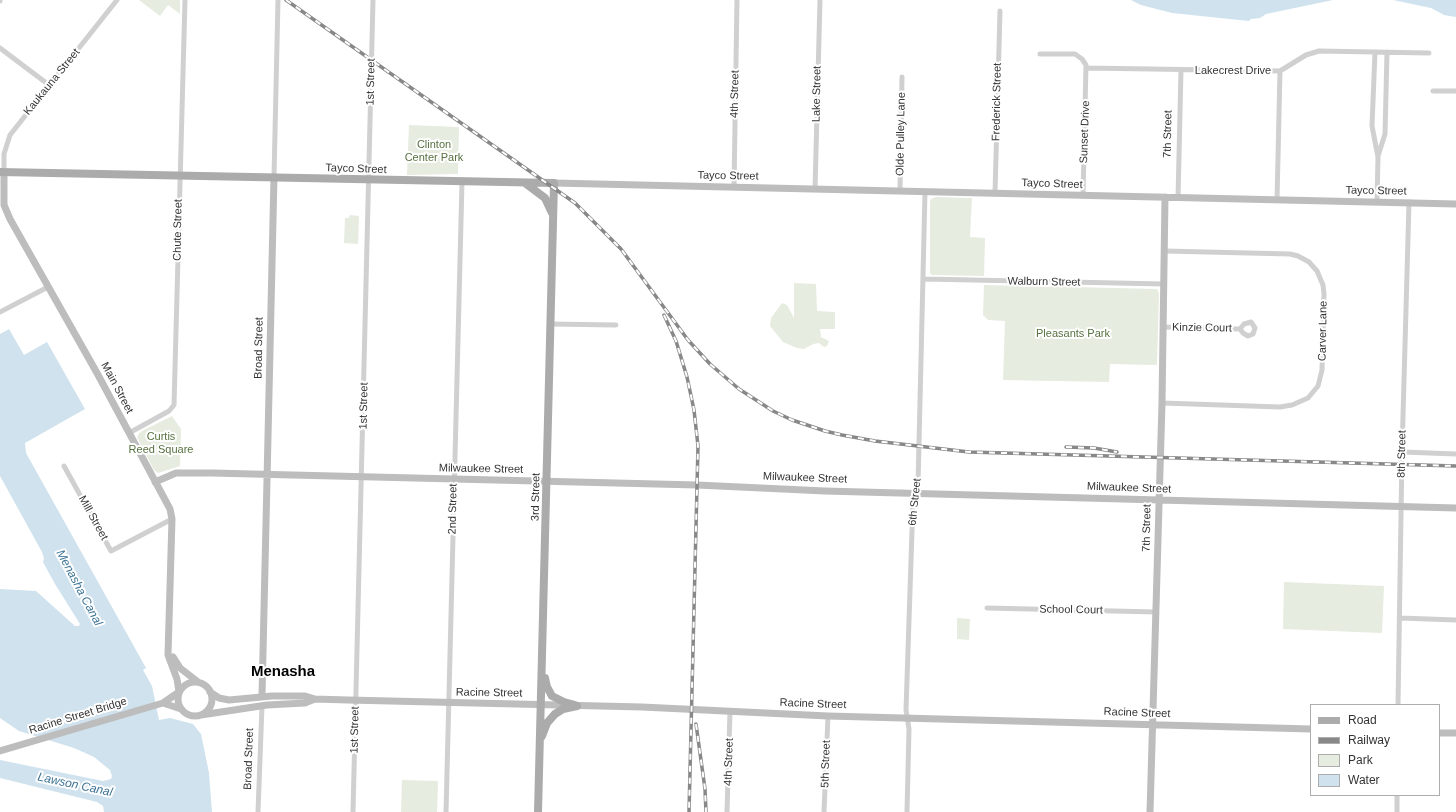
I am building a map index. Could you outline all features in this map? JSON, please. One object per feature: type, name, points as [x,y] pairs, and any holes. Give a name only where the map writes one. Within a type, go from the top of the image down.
[{"type":"main road","name":"Tayco Street","points":[[2,172],[554,183]]},
{"type":"main road","points":[[524,183],[545,198],[554,216]]},
{"type":"main road","name":"3rd Street","points":[[538,812],[543,665],[554,183]]},
{"type":"main road","points":[[543,665],[547,687],[552,696],[577,706]]},
{"type":"main road","points":[[540,748],[545,728],[550,720],[559,711],[577,706]]},
{"type":"street","name":"Kaukauna Street","points":[[2,172],[6,142],[49,85],[117,0]]},
{"type":"street","name":"Chute Street","points":[[129,433],[174,407],[185,0]]},
{"type":"street","name":"Broad Street","points":[[262,696],[278,0]]},
{"type":"street","name":"1st Street","points":[[353,812],[363,476],[373,0]]},
{"type":"street","name":"4th Street","points":[[734,188],[737,0]]},
{"type":"street","name":"Lake Street","points":[[815,189],[820,0]]},
{"type":"street","name":"Frederick Street","points":[[995,193],[1000,11]]},
{"type":"street","points":[[0,48],[49,85]]},
{"type":"street","name":"Lakecrest Drive","points":[[1086,68],[1280,71],[1306,56],[1319,51],[1429,53]]},
{"type":"street","points":[[1375,52],[1372,132],[1378,157],[1377,202]]},
{"type":"street","points":[[1378,157],[1385,134],[1387,52]]},
{"type":"street","points":[[1040,54],[1075,54],[1082,59],[1086,68]]},
{"type":"street","name":"Sunset Drive","points":[[1083,196],[1086,68]]},
{"type":"street","name":"7th Street","points":[[1178,198],[1181,70]]},
{"type":"street","points":[[1277,200],[1280,71]]},
{"type":"street","name":"Olde Pulley Lane","points":[[900,191],[902,76]]},
{"type":"street","points":[[1433,91],[1456,91]]},
{"type":"street","name":"Main Street","points":[[2,172],[5,209],[170,509],[172,519],[168,655],[177,679],[179,692]]},
{"type":"street","name":"2nd Street","points":[[446,812],[462,182]]},
{"type":"street","name":"Tayco Street","points":[[554,183],[1456,204]]},
{"type":"street","name":"6th Street","points":[[907,812],[908,717],[906,710],[913,501],[918,485],[925,192]]},
{"type":"street","name":"7th Street","points":[[1150,812],[1162,403],[1166,197]]},
{"type":"street","name":"8th Street","points":[[1398,704],[1402,452],[1409,202]]},
{"type":"street","name":"Carver Lane","points":[[1162,403],[1280,407],[1292,405],[1308,398],[1318,386],[1322,370],[1324,294],[1322,282],[1317,271],[1309,262],[1298,256],[1290,254],[1165,251]]},
{"type":"street","name":"Walburn Street","points":[[924,279],[1164,284]]},
{"type":"street","points":[[0,312],[48,287]]},
{"type":"street","points":[[550,324],[616,325]]},
{"type":"street","name":"Kinzie Court","points":[[1163,327],[1240,329]]},
{"type":"street","points":[[1402,452],[1456,454]]},
{"type":"street","name":"Mill Street","points":[[64,466],[111,551],[172,519]]},
{"type":"street","name":"Milwaukee Street","points":[[155,482],[180,473],[268,474],[1456,508]]},
{"type":"street","name":"School Court","points":[[987,608],[1156,612]]},
{"type":"street","points":[[1400,618],[1456,620]]},
{"type":"street","points":[[169,650],[177,664],[210,692],[212,697],[209,708],[201,715],[190,715],[181,708],[178,703],[179,692]]},
{"type":"street","points":[[163,703],[179,692],[187,684],[198,682]]},
{"type":"street","name":"Racine Street","points":[[210,692],[219,698],[229,700],[262,696],[305,696],[315,700]]},
{"type":"street","name":"Racine Street","points":[[201,715],[262,706],[305,703],[315,700],[356,700],[730,711],[828,716],[1310,729]]},
{"type":"street","points":[[163,703],[181,708]]},
{"type":"street","name":"Racine Street Bridge","points":[[0,751],[163,703]]},
{"type":"street","name":"Broad Street","points":[[258,812],[262,706]]},
{"type":"street","name":"4th Street","points":[[727,812],[730,711]]},
{"type":"street","name":"5th Street","points":[[824,812],[828,716]]},
{"type":"street","points":[[1440,733],[1456,733]]},
{"type":"street","points":[[1397,796],[1397,812]]},
{"type":"green space","points":[[139,0],[180,0],[180,14],[168,5],[160,16]]},
{"type":"green space","name":"Clinton Center Park","points":[[409,125],[459,127],[458,174],[407,175]]},
{"type":"green space","points":[[936,197],[972,198],[970,237],[985,238],[984,276],[932,275],[930,273],[930,202],[931,199]]},
{"type":"green space","points":[[350,215],[359,216],[358,244],[344,243],[345,218],[349,218]]},
{"type":"green space","points":[[794,283],[816,284],[817,311],[835,312],[835,329],[820,329],[821,337],[829,341],[827,346],[824,347],[819,343],[813,344],[804,349],[797,348],[783,342],[770,326],[771,318],[782,303],[787,305],[794,318]]},
{"type":"green space","name":"Pleasants Park","points":[[984,285],[1157,289],[1159,293],[1157,365],[1110,364],[1109,382],[1003,380],[1005,321],[988,320],[983,315]]},
{"type":"green space","name":"Curtis Reed Square","points":[[172,416],[181,429],[180,466],[158,473],[154,470],[137,437],[140,432]]},
{"type":"green space","points":[[1284,582],[1384,586],[1382,633],[1283,629]]},
{"type":"green space","points":[[957,618],[970,619],[969,640],[957,639]]},
{"type":"green space","points":[[402,780],[438,781],[437,812],[401,812]]},
{"type":"water","points":[[1131,0],[1333,0],[1266,14],[1260,18],[1251,19],[1249,21],[1172,13],[1141,5]]},
{"type":"water","points":[[1393,0],[1456,0],[1456,17],[1444,15],[1431,8]]},
{"type":"water","points":[[9,329],[24,355],[47,342],[85,409],[25,443],[26,453],[146,668],[143,670],[152,686],[159,720],[170,718],[193,724],[201,734],[209,773],[212,812],[104,812],[103,806],[97,802],[0,778],[0,760],[103,781],[111,779],[112,776],[110,770],[94,757],[74,748],[19,731],[0,718],[0,589],[36,591],[75,626],[79,626],[80,624],[43,562],[44,558],[42,552],[0,476],[0,334]]},
{"type":"railway","points":[[286,0],[575,203],[621,249],[688,340],[710,364],[739,389],[773,411],[792,420],[825,431],[875,441],[969,452],[1456,466]]},
{"type":"railway","points":[[664,315],[676,341],[687,377],[694,410],[698,446],[689,812]]},
{"type":"railway","points":[[1066,447],[1094,448],[1117,452]]},
{"type":"railway","points":[[696,724],[705,789],[706,812]]},
{"type":"district","name":"Menasha","points":[[283,672]]},
{"type":"water label","name":"Menasha Canal","points":[[79,588]]},
{"type":"water label","name":"Lawson Canal","points":[[75,785]]}]
